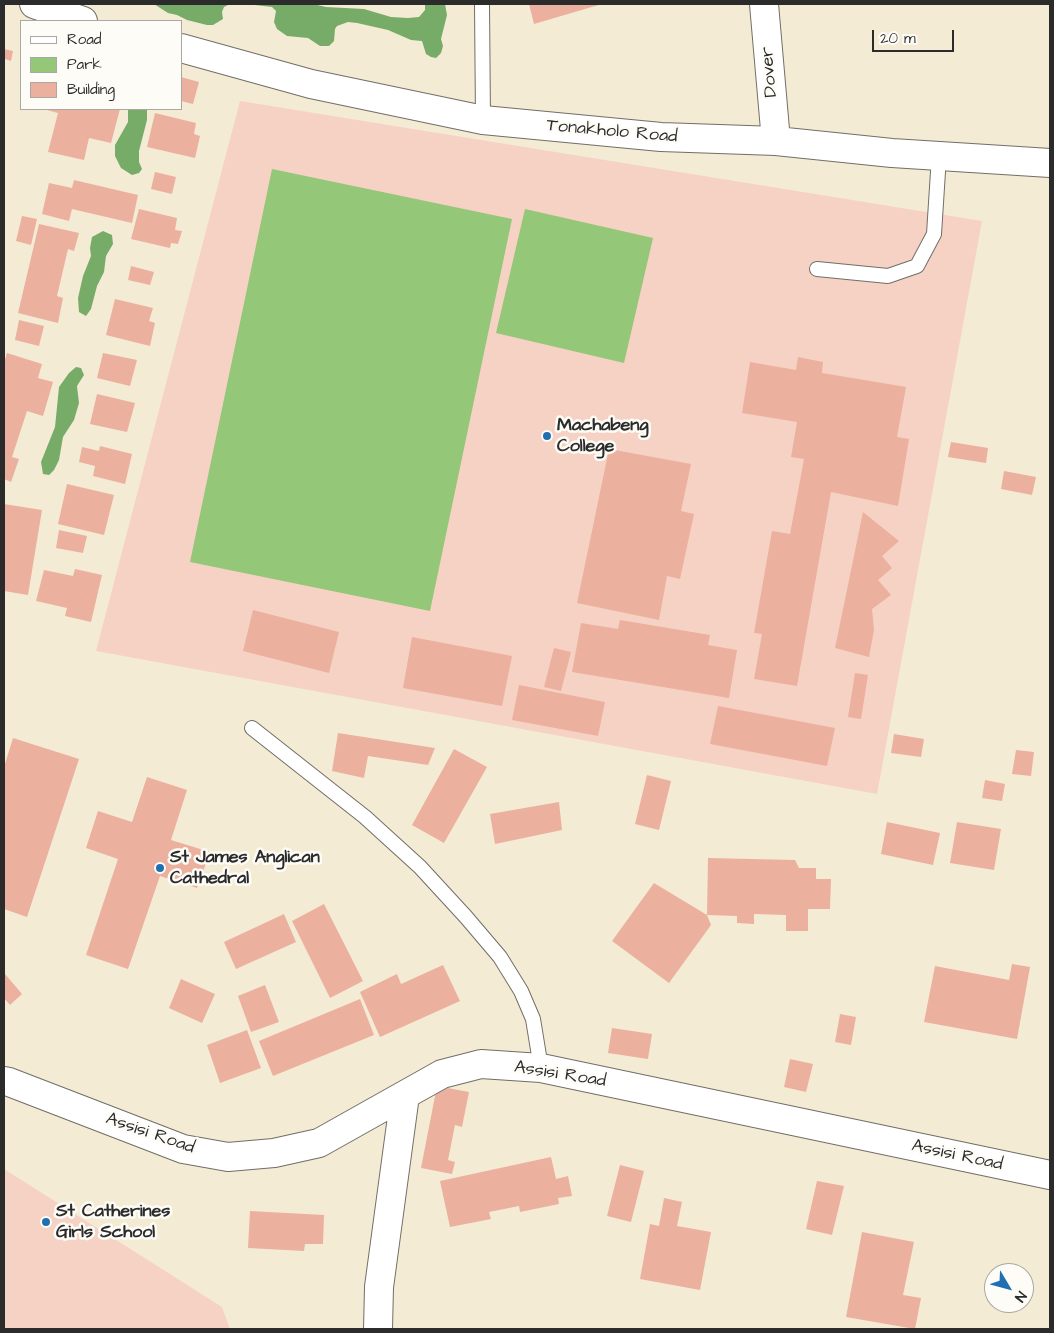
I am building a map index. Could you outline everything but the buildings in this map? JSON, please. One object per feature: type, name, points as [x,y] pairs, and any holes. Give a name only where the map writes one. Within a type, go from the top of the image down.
[{"type":"street","points":[[34,4],[79,20]]},
{"type":"street","name":"Dover","points":[[764,4],[776,141]]},
{"type":"street","name":"Tonakholo Road","points":[[182,48],[311,84],[483,120],[661,137],[776,141],[892,153],[1050,163]]},
{"type":"street","name":"Assisi Road","points":[[4,1081],[183,1149],[228,1157],[274,1153],[319,1143],[442,1074],[481,1064],[541,1068],[1050,1175]]},
{"type":"street","points":[[378,1329],[379,1287],[405,1095]]},
{"type":"lane","points":[[482,4],[483,120]]},
{"type":"lane","points":[[816,269],[888,276],[917,266],[934,234],[940,156]]},
{"type":"lane","points":[[252,728],[365,817],[420,867],[500,957],[522,990],[533,1019],[541,1068]]},
{"type":"shaded area","name":"Machabeng College","points":[[240,101],[982,221],[877,794],[96,651]]},
{"type":"shaded area","name":"St Catherines Girls School","points":[[4,1169],[222,1307],[230,1329],[4,1329]]},
{"type":"green space","points":[[154,4],[230,4],[224,7],[222,12],[223,19],[213,25],[207,25],[168,13]]},
{"type":"green space","points":[[246,4],[313,4],[326,7],[364,9],[391,17],[408,18],[419,17],[425,10],[425,4],[445,4],[447,15],[441,39],[443,46],[441,53],[436,58],[431,57],[426,54],[422,41],[411,40],[388,30],[348,22],[337,26],[334,41],[329,46],[320,46],[308,38],[287,36],[277,29],[274,22],[276,11],[272,7]]},
{"type":"green space","points":[[128,110],[147,110],[147,120],[139,151],[139,162],[142,169],[139,173],[132,175],[121,168],[115,156],[115,145],[128,122]]},
{"type":"green space","points":[[272,169],[512,219],[430,611],[190,562]]},
{"type":"green space","points":[[525,209],[653,238],[624,363],[496,333]]},
{"type":"green space","points":[[103,231],[112,235],[113,244],[106,256],[104,272],[97,286],[91,309],[86,316],[79,312],[78,298],[83,276],[91,256],[92,237]]},
{"type":"green space","points":[[76,367],[81,368],[84,375],[77,386],[79,403],[74,420],[63,437],[59,460],[54,470],[49,475],[43,474],[41,462],[55,427],[59,387]]},
{"type":"place","name":"Machabeng College","points":[[547,436]]},
{"type":"place","name":"St James Anglican Cathedral","points":[[160,868]]},
{"type":"place","name":"St Catherines Girls School","points":[[46,1222]]}]
